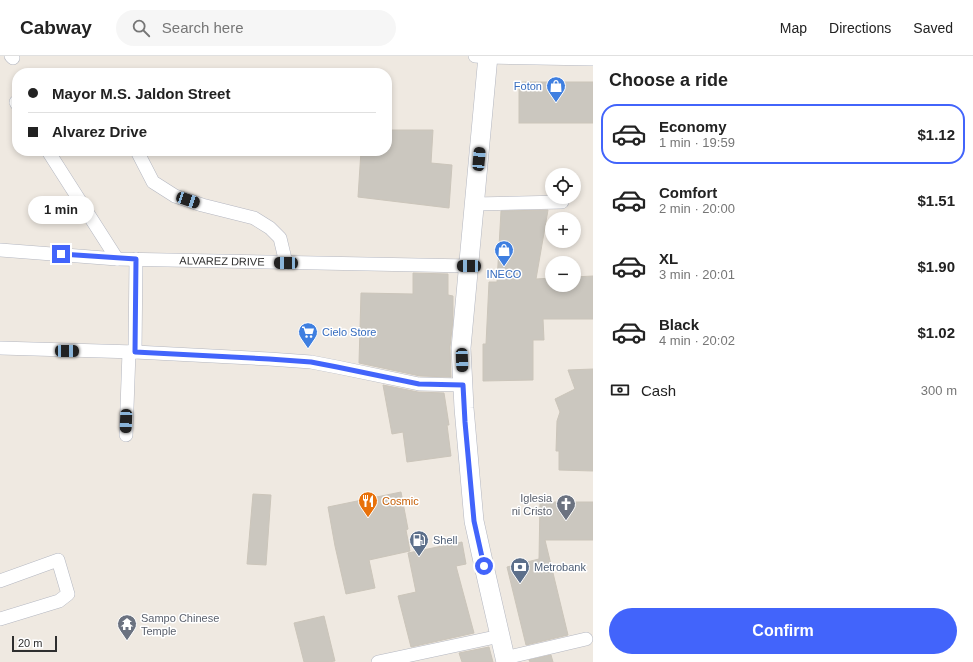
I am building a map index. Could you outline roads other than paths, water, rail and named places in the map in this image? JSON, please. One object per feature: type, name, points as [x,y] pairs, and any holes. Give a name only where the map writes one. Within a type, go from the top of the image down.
[{"type":"main road","points":[[484,56],[475,204],[461,348],[464,416],[474,521],[506,660]]},
{"type":"street","points":[[484,56],[593,59]]},
{"type":"street","points":[[51,156],[117,259]]},
{"type":"street","points":[[140,156],[153,182],[175,196],[202,205],[254,218],[270,228],[280,238],[286,263]]},
{"type":"street","points":[[475,204],[545,202]]},
{"type":"street","name":"ALVAREZ DRIVE","points":[[1,248],[117,259],[469,266]]},
{"type":"street","points":[[126,435],[132,352],[136,259]]},
{"type":"street","points":[[0,348],[132,352],[311,362],[419,384],[463,385]]},
{"type":"street","points":[[0,581],[58,560],[68,594],[59,601],[0,619]]},
{"type":"street","points":[[378,662],[500,636]]},
{"type":"street","points":[[506,660],[586,639]]},
{"type":"place","name":"Foton","points":[[556,103]]},
{"type":"place","name":"INECO","points":[[504,267]]},
{"type":"place","name":"Cielo Store","points":[[308,349]]},
{"type":"place","name":"Cosmic","points":[[368,518]]},
{"type":"place","name":"Iglesia ni Cristo","points":[[566,521]]},
{"type":"place","name":"Shell","points":[[419,557]]},
{"type":"place","name":"Metrobank","points":[[520,584]]},
{"type":"place","name":"Sampo Chinese Temple","points":[[127,641]]}]
